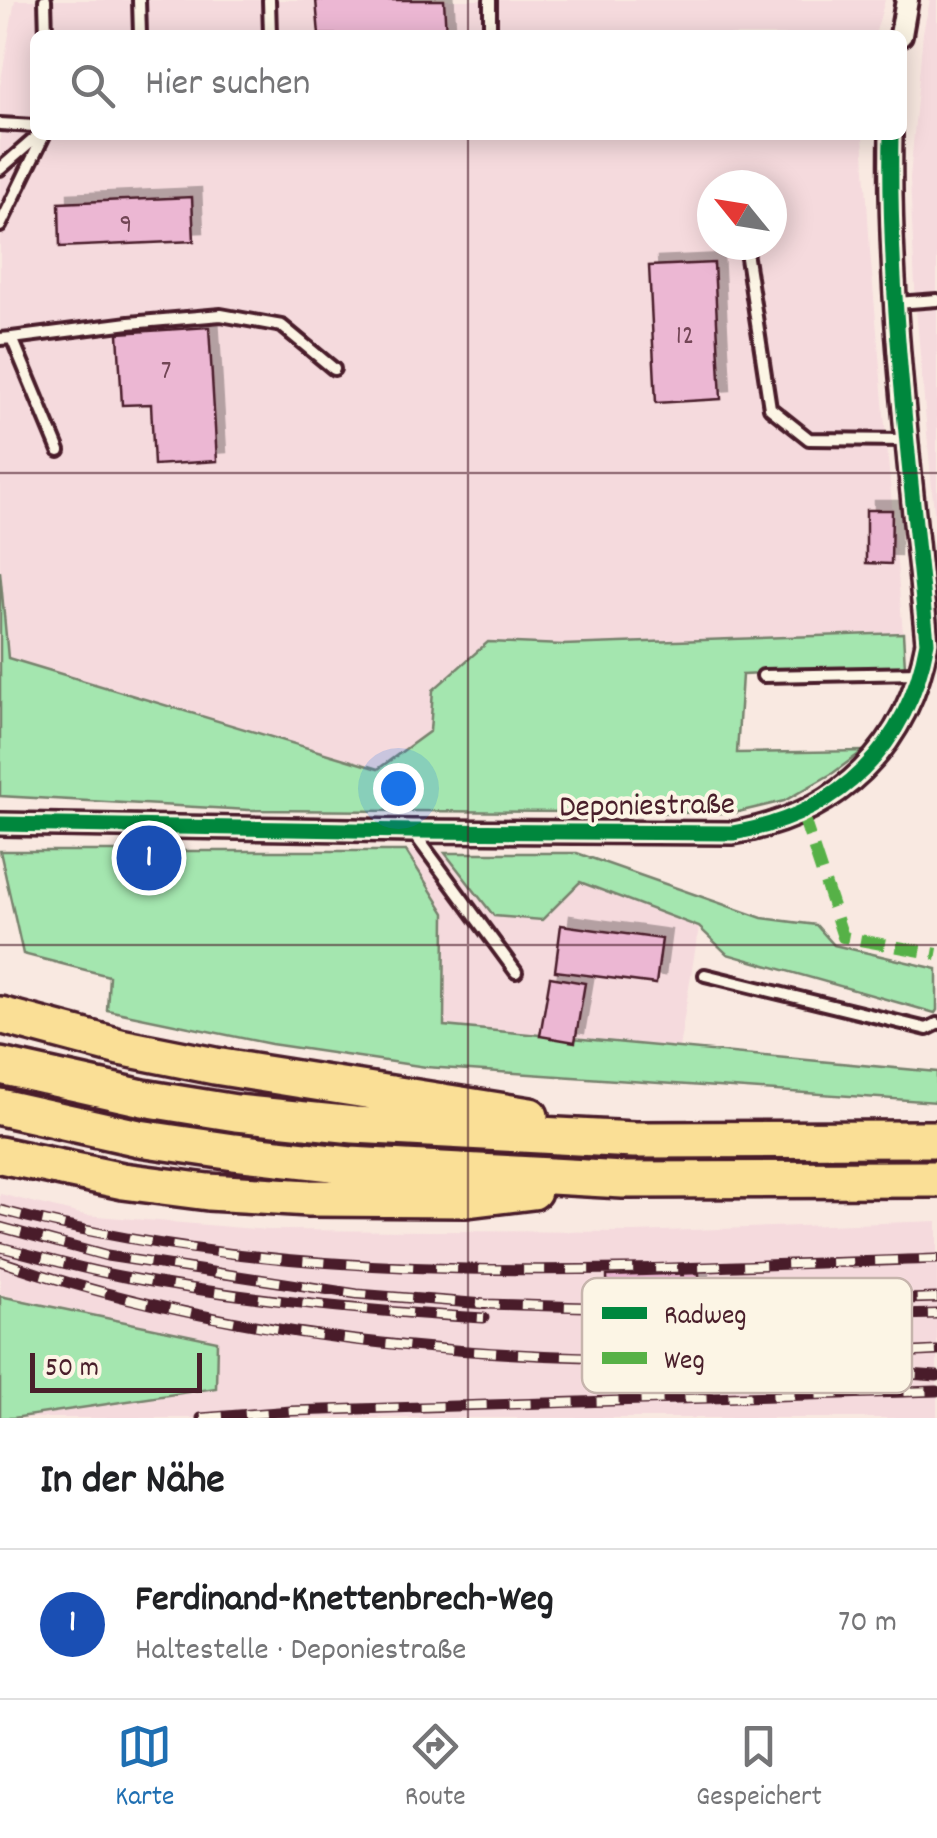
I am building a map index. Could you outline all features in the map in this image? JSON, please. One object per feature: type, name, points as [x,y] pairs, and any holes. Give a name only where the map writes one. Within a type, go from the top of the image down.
[{"type":"highway","points":[[0,1014],[120,1047],[215,1066],[514,1112],[634,1140]]},
{"type":"highway","points":[[0,1066],[144,1098],[236,1113],[354,1125],[634,1140],[937,1139]]},
{"type":"highway","points":[[0,1107],[140,1138],[350,1165],[624,1180],[937,1180]]},
{"type":"highway","points":[[0,1155],[123,1181],[208,1192],[309,1198],[467,1199],[624,1180]]},
{"type":"street","points":[[902,30],[907,0]]},
{"type":"street","name":"Deponiestraße","points":[[0,824],[733,833],[802,813],[850,783],[902,720],[932,642],[908,440],[897,303],[892,140]]},
{"type":"lane","points":[[45,0],[46,30]]},
{"type":"lane","points":[[139,0],[140,30]]},
{"type":"lane","points":[[269,0],[270,30]]},
{"type":"lane","points":[[490,0],[490,30]]},
{"type":"lane","points":[[0,124],[30,126]]},
{"type":"lane","points":[[0,169],[35,140]]},
{"type":"lane","points":[[0,226],[39,140]]},
{"type":"lane","points":[[747,260],[770,408],[809,439],[908,440]]},
{"type":"lane","points":[[897,303],[937,300]]},
{"type":"lane","points":[[59,451],[6,338],[221,316],[282,326],[334,369]]},
{"type":"lane","points":[[763,676],[920,673]]},
{"type":"lane","points":[[412,831],[516,972]]},
{"type":"lane","points":[[705,974],[927,1029],[937,1024]]},
{"type":"shaded area","points":[[15,0],[885,0],[876,30],[30,30],[30,140],[863,140],[903,633],[563,645],[488,642],[433,690],[430,731],[378,769],[8,658],[0,571],[0,86]]},
{"type":"shaded area","points":[[930,0],[937,0],[937,546],[916,309],[910,178],[923,32]]},
{"type":"shaded area","points":[[406,851],[445,853],[494,916],[542,920],[580,882],[699,927],[679,1048],[443,1026],[445,913]]},
{"type":"shaded area","points":[[0,1194],[85,1215],[268,1230],[635,1232],[937,1221],[937,1418],[13,1418],[216,1388],[218,1342],[0,1294]]},
{"type":"green space","points":[[0,571],[8,658],[378,769],[430,731],[433,690],[488,642],[563,645],[903,633],[905,667],[742,675],[737,753],[863,751],[784,801],[734,813],[249,810],[0,796]]},
{"type":"green space","points":[[0,851],[406,851],[445,913],[444,1026],[937,1072],[937,1102],[426,1067],[271,1044],[107,1010],[109,976],[23,954]]},
{"type":"green space","points":[[445,853],[577,853],[762,918],[816,925],[834,945],[937,969],[937,1010],[935,1013],[727,954],[699,927],[580,882],[542,920],[494,916]]},
{"type":"green space","points":[[0,1296],[217,1341],[216,1388],[0,1418]]},
{"type":"building","points":[[316,0],[444,0],[446,30],[319,30]]},
{"type":"building","points":[[192,197],[194,241],[60,247],[59,203]]},
{"type":"building","points":[[714,263],[721,399],[656,403],[649,266]]},
{"type":"building","points":[[209,327],[217,461],[154,465],[151,404],[122,405],[118,333]]},
{"type":"building","points":[[866,510],[892,510],[891,564],[866,563]]},
{"type":"building","points":[[561,925],[662,939],[656,984],[555,971]]},
{"type":"building","points":[[550,977],[585,983],[575,1042],[540,1036]]},
{"type":"building","points":[[699,1273],[699,1278],[607,1278]]},
{"type":"railway","points":[[0,1210],[115,1236],[231,1254],[348,1264],[584,1270],[937,1259]]},
{"type":"railway","points":[[0,1227],[107,1256],[357,1294],[582,1307]]},
{"type":"railway","points":[[0,1247],[104,1273],[255,1298],[484,1318]]},
{"type":"railway","points":[[0,1261],[114,1295],[229,1321],[463,1351],[582,1357]]},
{"type":"railway","points":[[912,1299],[937,1298]]},
{"type":"railway","points":[[912,1315],[937,1314]]},
{"type":"railway","points":[[912,1352],[937,1351]]},
{"type":"railway","points":[[912,1374],[937,1376]]},
{"type":"railway","points":[[912,1392],[937,1391]]},
{"type":"railway","points":[[201,1418],[291,1411],[872,1393]]},
{"type":"marked path","points":[[802,813],[843,937],[937,954]]},
{"type":"cycle path","points":[[0,824],[733,833],[771,824],[836,792],[863,770],[904,714],[927,642],[897,325],[891,140]]},
{"type":"place","name":"Ferdinand-Knettenbrech-Weg","points":[[149,858]]}]
